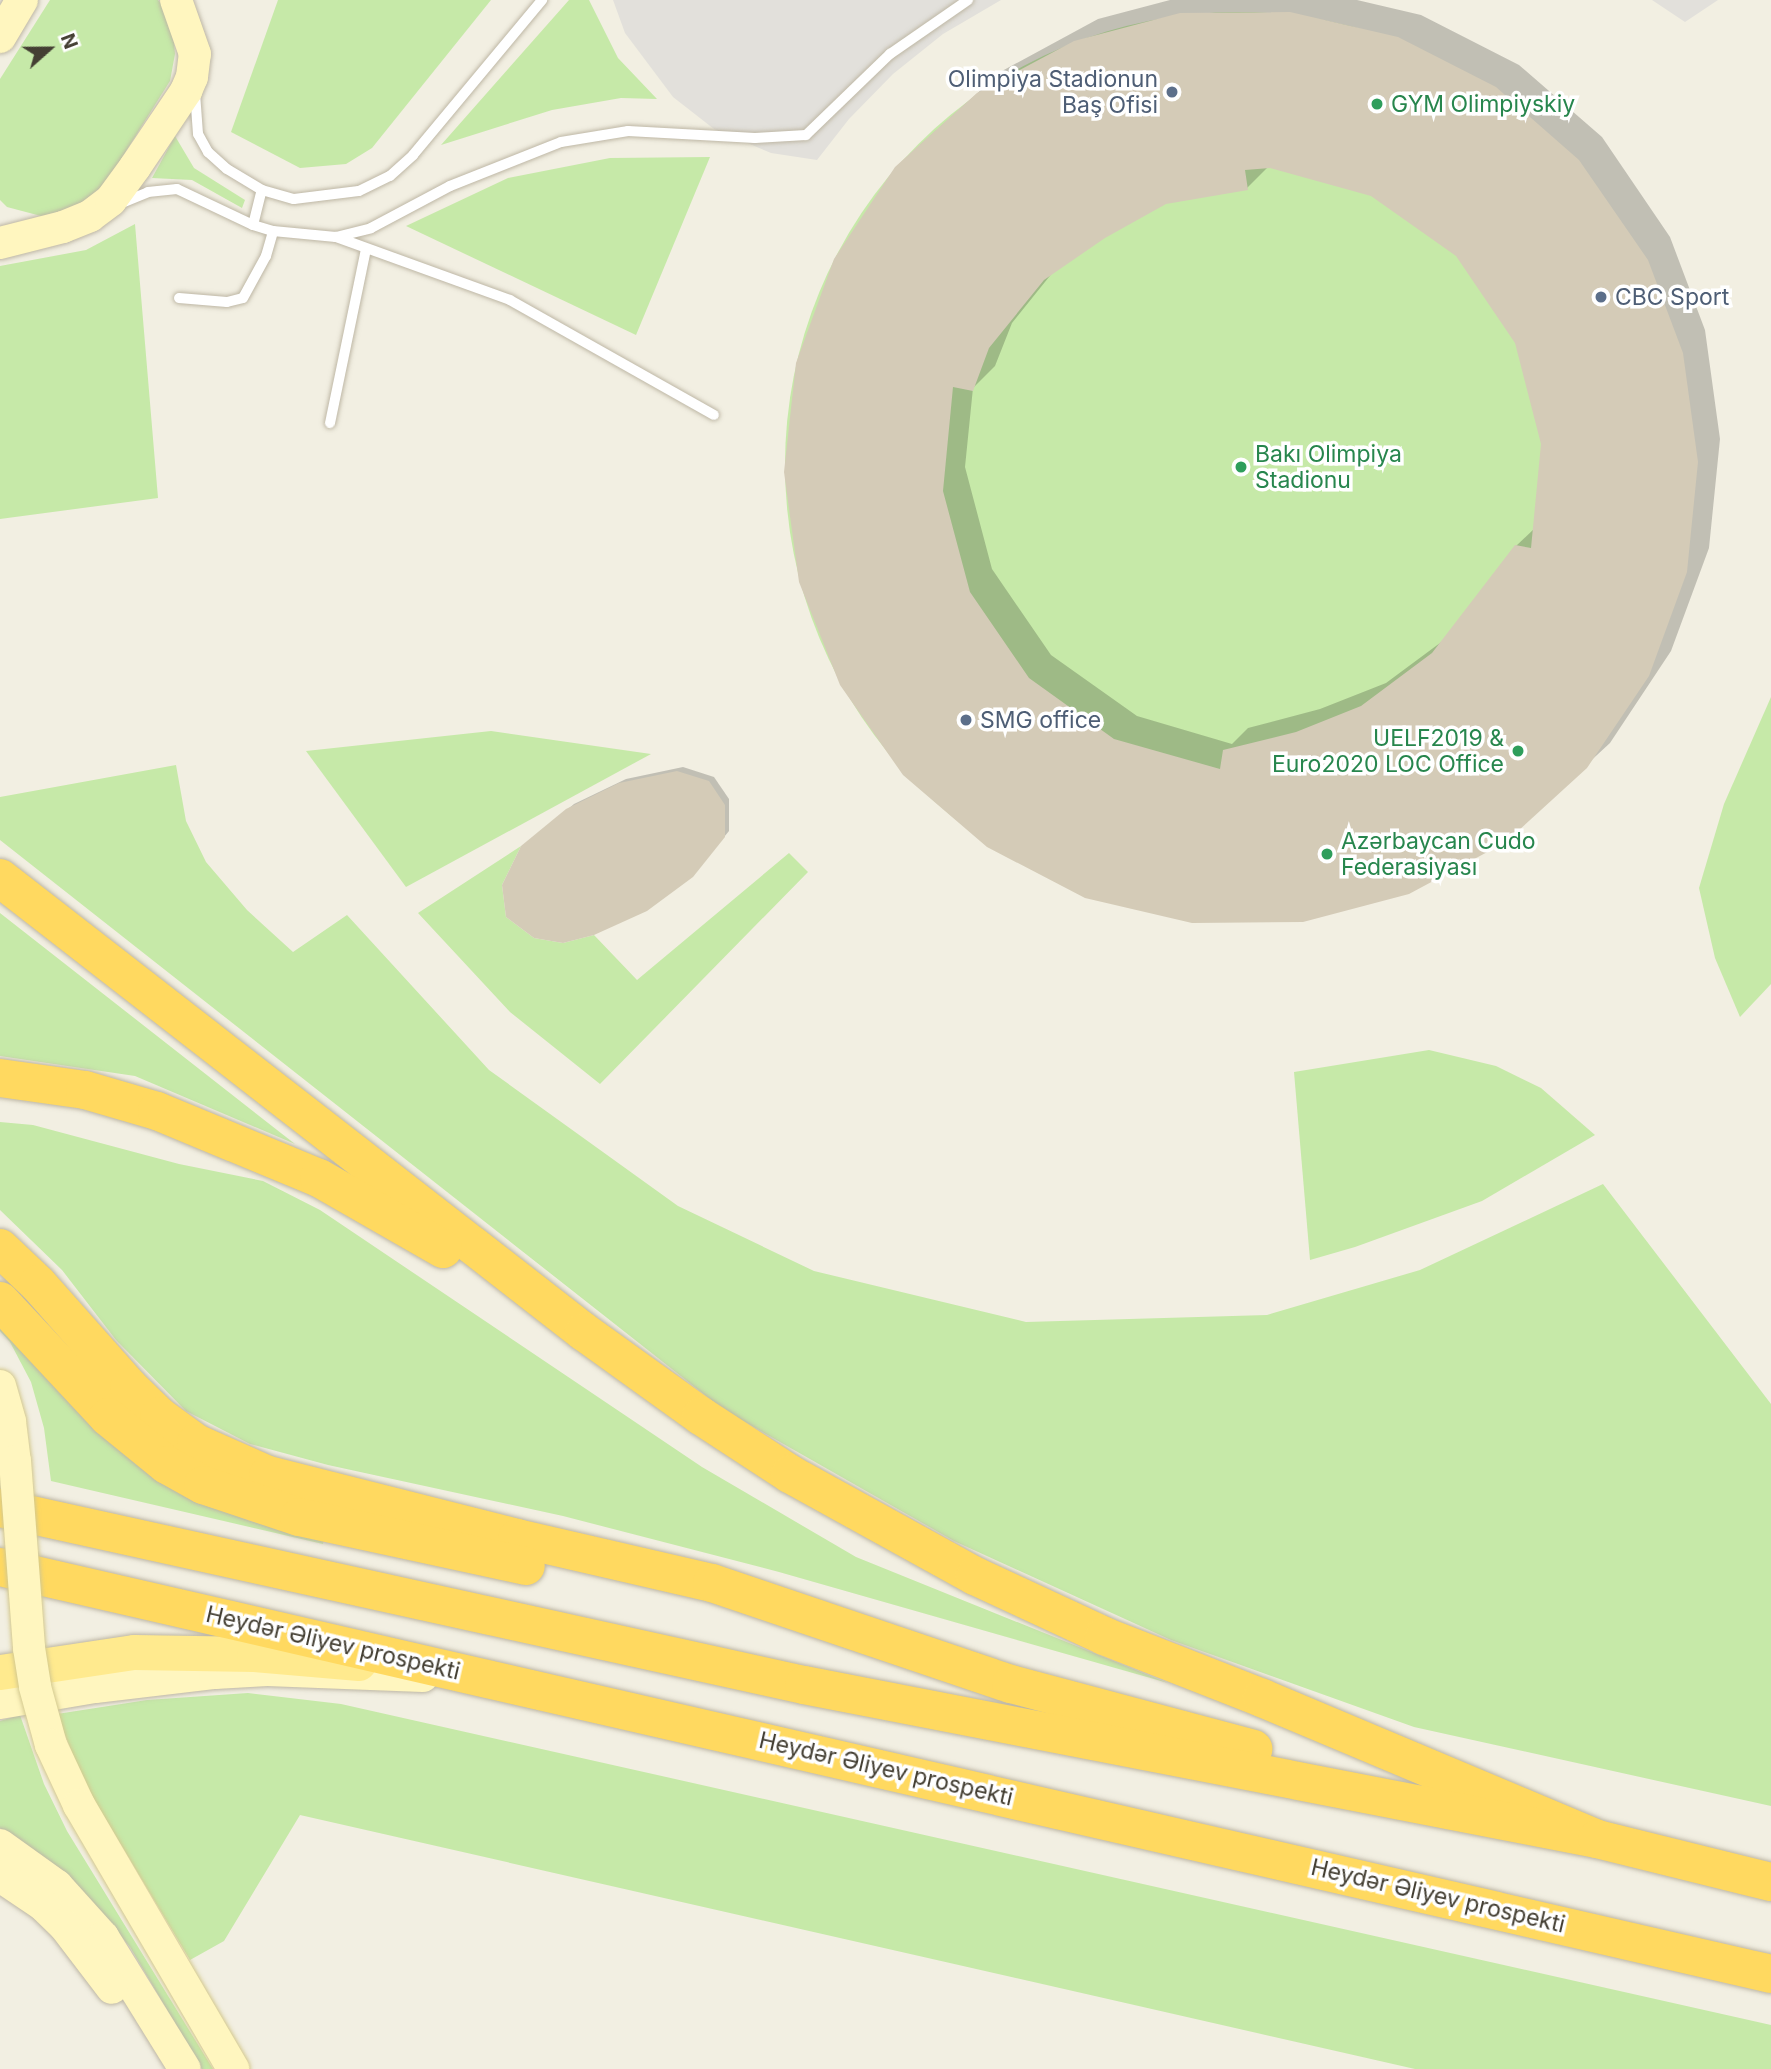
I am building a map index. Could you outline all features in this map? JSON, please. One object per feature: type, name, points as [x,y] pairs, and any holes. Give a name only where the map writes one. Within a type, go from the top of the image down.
[{"type":"highway","points":[[0,877],[584,1332],[701,1416],[790,1474],[975,1576],[1104,1636],[1262,1698],[1597,1839]]},
{"type":"highway","points":[[0,1078],[85,1090],[158,1111],[247,1146],[319,1178],[584,1332]]},
{"type":"highway","points":[[0,1248],[38,1284],[121,1379],[159,1416],[196,1443],[232,1461],[268,1475],[712,1583],[1011,1685]]},
{"type":"highway","points":[[0,1301],[108,1417],[136,1442],[203,1485],[246,1502],[299,1517],[712,1607],[1597,1839],[1771,1882]]},
{"type":"highway","points":[[0,1508],[804,1685],[1597,1839]]},
{"type":"highway","name":"Heydər Əliyev prospekti","points":[[0,1567],[1771,1974]]},
{"type":"main road","points":[[0,37],[23,0]]},
{"type":"main road","points":[[176,0],[195,54]]},
{"type":"main road","points":[[0,243],[76,221],[111,200],[186,92],[195,54],[188,0]]},
{"type":"main road","points":[[0,221],[26,230],[76,221]]},
{"type":"main road","points":[[0,1386],[10,1422],[15,1461],[29,1648],[48,1736],[79,1805],[233,2069]]},
{"type":"main road","points":[[0,1672],[110,1655],[183,1651],[323,1659],[486,1678]]},
{"type":"main road","points":[[0,1703],[95,1687],[215,1673],[267,1670],[486,1678]]},
{"type":"main road","points":[[0,1845],[57,1886],[103,1937],[185,2069]]},
{"type":"main road","points":[[0,1876],[43,1905],[88,1954],[162,2069]]},
{"type":"lane","points":[[195,54],[194,116],[198,134],[208,152],[227,169],[262,190],[294,199],[327,197],[359,191],[390,176],[413,155],[542,0]]},
{"type":"lane","points":[[336,237],[371,228],[450,186],[561,142],[628,131],[755,138],[806,135],[890,54],[968,0]]},
{"type":"lane","points":[[76,221],[148,192],[177,189],[253,225],[273,231],[336,237],[510,300],[714,415]]},
{"type":"lane","points":[[253,225],[262,190]]},
{"type":"lane","points":[[179,298],[226,302],[243,298],[266,256],[273,231]]},
{"type":"lane","points":[[330,423],[366,249]]},
{"type":"green space","points":[[50,0],[158,0],[164,7],[173,32],[175,54],[170,81],[106,183],[78,207],[41,216],[7,207],[0,200],[0,79]]},
{"type":"green space","points":[[278,0],[491,0],[372,148],[346,164],[300,168],[231,132]]},
{"type":"green space","points":[[569,0],[589,0],[618,58],[657,99],[621,98],[552,110],[441,145]]},
{"type":"green space","name":"Bakı Olimpiya Stadionu","points":[[1238,12],[1326,20],[1370,31],[1411,46],[1452,65],[1490,88],[1559,144],[1615,213],[1638,251],[1657,292],[1672,333],[1683,377],[1691,465],[1683,553],[1672,597],[1657,638],[1638,679],[1615,717],[1559,786],[1490,842],[1452,865],[1411,884],[1370,899],[1326,910],[1238,918],[1150,910],[1106,899],[1065,884],[1024,865],[986,842],[917,786],[861,717],[838,679],[819,638],[804,597],[793,553],[785,465],[793,377],[804,333],[819,292],[838,251],[861,213],[917,144],[986,88],[1024,65],[1065,46],[1106,31],[1150,20]]},
{"type":"green space","points":[[175,136],[194,168],[245,200],[242,208],[192,180],[152,178]]},
{"type":"green space","points":[[710,157],[636,335],[406,226],[508,178],[610,158]]},
{"type":"green space","points":[[135,224],[158,498],[0,519],[0,266],[86,250]]},
{"type":"green space","points":[[1771,697],[1771,984],[1740,1017],[1715,958],[1699,888],[1724,804]]},
{"type":"green space","points":[[491,731],[651,754],[406,887],[306,751]]},
{"type":"green space","points":[[176,765],[186,821],[206,862],[247,910],[293,952],[347,915],[489,1070],[678,1206],[814,1271],[1026,1322],[1267,1315],[1420,1270],[1603,1184],[1771,1404],[1771,1806],[1414,1727],[1171,1640],[954,1541],[724,1410],[0,840],[0,797]]},
{"type":"green space","points":[[521,846],[502,885],[506,917],[534,938],[563,943],[594,935],[637,980],[789,853],[808,872],[600,1084],[510,1012],[418,913]]},
{"type":"green space","points":[[0,913],[295,1144],[135,1076],[0,1056]]},
{"type":"green space","points":[[1429,1050],[1496,1066],[1541,1088],[1595,1135],[1482,1201],[1355,1247],[1310,1260],[1294,1072]]},
{"type":"green space","points":[[0,1122],[33,1125],[179,1164],[263,1181],[320,1210],[702,1467],[856,1557],[1168,1683],[779,1572],[563,1516],[328,1465],[250,1444],[186,1411],[116,1340],[62,1270],[0,1210]]},
{"type":"green space","points":[[0,1321],[177,1491],[250,1521],[324,1539],[323,1544],[51,1481],[44,1428],[31,1382],[10,1342],[0,1331]]},
{"type":"green space","points":[[248,1693],[341,1704],[1771,2025],[1771,2069],[1415,2069],[300,1815],[224,1941],[190,1960],[83,1781],[57,1714],[147,1700]]},
{"type":"green space","points":[[20,1715],[44,1784],[67,1831],[213,2069],[202,2069],[130,1947],[107,1919],[52,1865],[0,1828],[0,1721]]},
{"type":"shaded area","points":[[613,0],[1001,0],[943,34],[893,74],[849,119],[817,160],[771,153],[714,129],[673,97],[625,33]]},
{"type":"shaded area","points":[[1652,0],[1718,0],[1685,22]]},
{"type":"building","name":"Bakı Olimpiya Stadionu","points":[[1290,12],[1398,37],[1496,87],[1579,160],[1648,260],[1683,353],[1698,462],[1687,572],[1649,676],[1587,768],[1506,842],[1409,894],[1303,922],[1192,923],[1085,898],[987,847],[903,775],[840,685],[799,582],[784,472],[796,363],[834,259],[895,167],[977,93],[1074,41],[1180,13]],"holes":[[[1270,168],[1371,196],[1456,256],[1515,343],[1541,444],[1531,548],[1515,545],[1432,653],[1361,706],[1296,732],[1223,750],[1220,769],[1114,739],[1029,678],[970,592],[943,491],[953,387],[973,391],[989,348],[1044,280],[1105,238],[1166,204],[1248,190],[1245,170]]]},
{"type":"building","points":[[677,771],[709,781],[725,805],[725,837],[693,877],[647,911],[594,935],[563,943],[534,938],[506,917],[502,885],[521,846],[566,809],[619,783]]},
{"type":"place","name":"Olimpiya Stadionun Baş Ofisi","points":[[1172,92]]},
{"type":"place","name":"GYM Olimpiyskiy","points":[[1377,104]]},
{"type":"place","name":"CBC Sport","points":[[1601,297]]},
{"type":"place","name":"Bakı Olimpiya Stadionu","points":[[1241,467]]},
{"type":"place","name":"SMG office","points":[[966,720]]},
{"type":"place","name":"UELF2019 & Euro2020 LOC Office","points":[[1518,751]]},
{"type":"place","name":"Azərbaycan Cudo Federasiyası","points":[[1327,854]]}]
